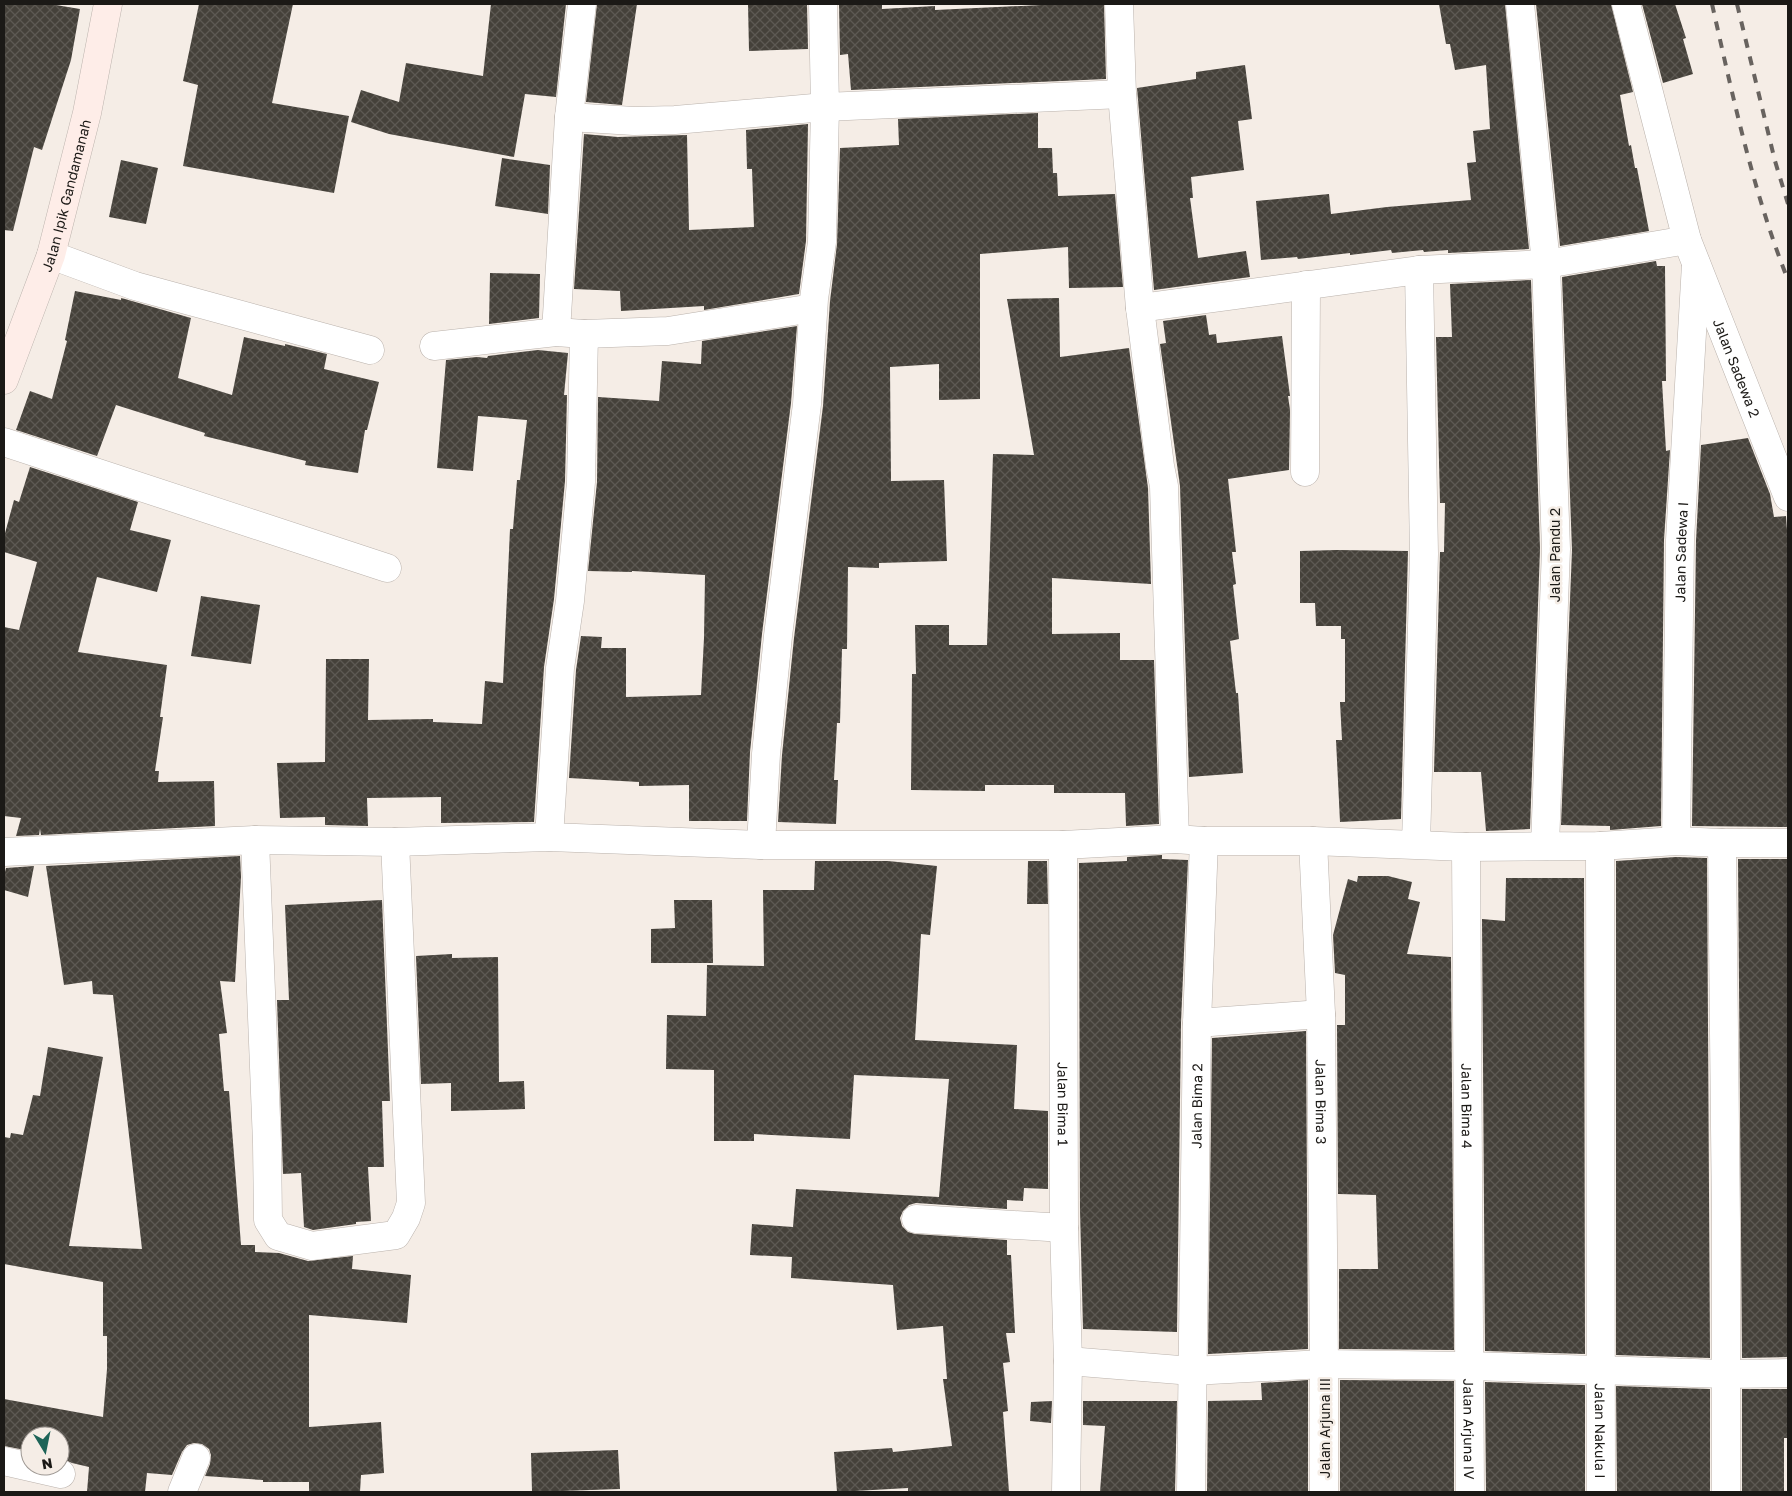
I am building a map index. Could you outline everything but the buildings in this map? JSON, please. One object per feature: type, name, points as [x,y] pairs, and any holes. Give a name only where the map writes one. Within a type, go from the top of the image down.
[{"type":"street","name":"Jalan Ipik Gandamanah","points":[[4,380],[51,255],[87,113],[104,4]]},
{"type":"street","points":[[556,332],[570,117],[582,4]]},
{"type":"street","points":[[762,845],[766,754],[778,636],[807,404],[814,308],[822,242],[825,107],[823,4]]},
{"type":"street","points":[[1119,4],[1122,94],[1140,308],[1164,486],[1175,839]]},
{"type":"street","name":"Jalan Pandu 2","points":[[1520,4],[1546,264],[1556,549],[1545,846]]},
{"type":"street","points":[[1140,308],[1419,270],[1546,264],[1691,252],[1626,4]]},
{"type":"street","points":[[570,117],[634,121],[675,120],[825,107],[1122,94]]},
{"type":"street","name":"Jalan Sadewa 2","points":[[1691,252],[1788,497]]},
{"type":"street","name":"Jalan Sadewa I","points":[[1676,841],[1680,540],[1691,252]]},
{"type":"street","points":[[51,255],[135,286],[370,350]]},
{"type":"street","points":[[1416,844],[1424,554],[1419,270]]},
{"type":"street","points":[[1305,472],[1306,285]]},
{"type":"street","points":[[434,346],[556,332],[584,334],[668,331],[814,308]]},
{"type":"street","points":[[549,837],[560,668],[570,601],[581,482],[584,334]]},
{"type":"street","points":[[4,442],[387,568]]},
{"type":"street","points":[[4,852],[255,840],[396,842],[549,837],[762,845],[1063,845],[1175,839],[1466,846],[1600,846],[1676,841],[1788,843]]},
{"type":"street","points":[[255,840],[267,1143],[268,1220],[278,1236],[312,1246],[396,1235],[406,1218],[410,1203],[396,842]]},
{"type":"street","name":"Jalan Bima 2","points":[[1191,1492],[1197,1023],[1204,841]]},
{"type":"street","name":"Jalan Bima 3","points":[[1313,841],[1321,1014],[1324,1364]]},
{"type":"street","points":[[1722,843],[1726,1222],[1726,1492]]},
{"type":"street","name":"Jalan Bima 1","points":[[1063,845],[1064,1228],[1068,1361],[1066,1492]]},
{"type":"street","name":"Jalan Bima 4","points":[[1466,846],[1470,1366]]},
{"type":"street","name":"Jalan Nakula I","points":[[1600,846],[1601,1492]]},
{"type":"street","points":[[1197,1023],[1321,1014]]},
{"type":"street","points":[[916,1219],[1064,1228]]},
{"type":"street","points":[[1068,1361],[1192,1371],[1324,1364],[1470,1366],[1726,1374],[1788,1373]]},
{"type":"street","name":"Jalan Arjuna III","points":[[1324,1364],[1324,1492]]},
{"type":"street","name":"Jalan Arjuna IV","points":[[1470,1366],[1470,1492]]},
{"type":"street","points":[[182,1492],[196,1458]]},
{"type":"street","points":[[4,1461],[20,1465]]},
{"type":"railway","points":[[1712,4],[1754,179],[1788,280]]},
{"type":"railway","points":[[1737,4],[1775,161],[1788,204]]}]
